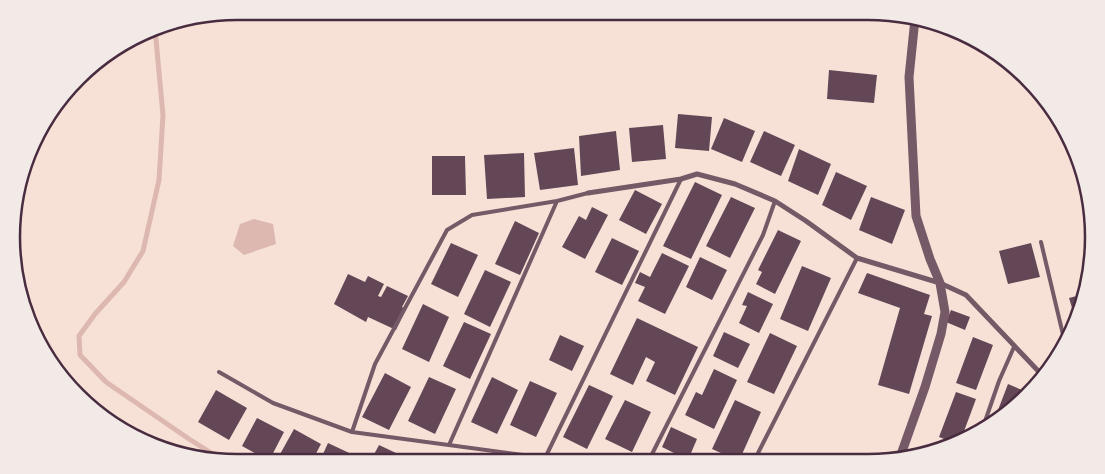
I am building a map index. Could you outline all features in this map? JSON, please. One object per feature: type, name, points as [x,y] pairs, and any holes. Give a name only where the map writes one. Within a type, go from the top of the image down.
[{"type":"street","points":[[902,451],[922,396],[946,312],[940,283],[916,216],[909,77],[914,25]]},
{"type":"street","points":[[588,193],[681,179],[697,174],[735,184],[775,201],[857,258],[940,283],[966,295],[1038,371]]},
{"type":"lane","points":[[547,454],[681,179]]},
{"type":"lane","points":[[352,432],[375,364],[447,230],[472,215],[588,193]]},
{"type":"lane","points":[[449,445],[557,200]]},
{"type":"lane","points":[[652,454],[763,235],[775,201]]},
{"type":"lane","points":[[1041,242],[1063,333]]},
{"type":"lane","points":[[758,454],[857,258]]},
{"type":"lane","points":[[986,419],[999,381],[1014,347]]},
{"type":"lane","points":[[219,372],[273,403],[352,432],[515,454]]},
{"type":"shaded area","points":[[254,219],[273,224],[276,244],[244,255],[233,246],[240,224]]},
{"type":"building","points":[[829,70],[877,75],[874,103],[827,99]]},
{"type":"building","points":[[678,114],[712,117],[709,151],[675,148]]},
{"type":"building","points":[[724,118],[755,131],[742,162],[711,149]]},
{"type":"building","points":[[663,125],[666,159],[632,162],[629,128]]},
{"type":"building","points":[[616,131],[620,170],[581,176],[579,136]]},
{"type":"building","points":[[764,131],[795,145],[781,176],[750,162]]},
{"type":"building","points":[[574,148],[578,185],[540,190],[534,153]]},
{"type":"building","points":[[799,149],[831,164],[818,195],[788,181]]},
{"type":"building","points":[[524,153],[525,197],[487,199],[484,155]]},
{"type":"building","points":[[432,156],[465,156],[466,195],[432,195]]},
{"type":"building","points":[[836,172],[867,186],[851,220],[822,205]]},
{"type":"building","points":[[695,182],[722,195],[691,259],[663,246]]},
{"type":"building","points":[[635,190],[662,204],[646,234],[619,220]]},
{"type":"building","points":[[731,197],[755,208],[730,258],[706,246]]},
{"type":"building","points":[[871,197],[905,210],[892,244],[859,230]]},
{"type":"building","points":[[592,207],[608,215],[585,259],[562,247],[579,216],[586,220]]},
{"type":"building","points":[[515,221],[539,233],[520,275],[495,264]]},
{"type":"building","points":[[778,230],[801,241],[775,294],[756,284],[762,272],[758,270]]},
{"type":"building","points":[[612,238],[639,251],[622,285],[595,272]]},
{"type":"building","points":[[451,243],[478,255],[458,297],[431,284]]},
{"type":"building","points":[[1031,243],[1040,277],[1008,284],[999,251]]},
{"type":"building","points":[[662,253],[689,266],[665,314],[638,301],[645,287],[635,283],[640,272],[650,277]]},
{"type":"building","points":[[700,257],[727,270],[712,300],[686,287]]},
{"type":"building","points":[[802,266],[831,278],[808,331],[780,319]]},
{"type":"building","points":[[485,270],[511,282],[490,327],[464,314]]},
{"type":"building","points":[[867,273],[930,295],[924,314],[932,316],[909,394],[878,385],[900,308],[858,293]]},
{"type":"building","points":[[348,274],[365,282],[368,276],[384,284],[378,296],[381,297],[387,286],[408,296],[402,307],[406,309],[396,330],[368,317],[366,322],[334,304]]},
{"type":"building","points":[[748,292],[773,304],[759,333],[739,323],[747,306],[742,305]]},
{"type":"building","points":[[1077,296],[1072,309],[1069,298]]},
{"type":"building","points":[[423,304],[449,317],[429,362],[402,349]]},
{"type":"building","points":[[951,310],[970,317],[965,330],[946,322]]},
{"type":"building","points":[[637,318],[698,347],[675,395],[646,381],[655,362],[646,357],[633,385],[610,374]]},
{"type":"building","points":[[464,322],[491,334],[470,379],[443,366]]},
{"type":"building","points":[[724,332],[750,344],[738,368],[713,356]]},
{"type":"building","points":[[770,333],[797,346],[774,394],[747,382]]},
{"type":"building","points":[[560,335],[584,346],[572,371],[549,360]]},
{"type":"building","points":[[973,337],[993,345],[976,390],[956,383]]},
{"type":"building","points":[[714,369],[737,380],[714,429],[685,415],[696,392],[702,395]]},
{"type":"building","points":[[385,373],[411,387],[389,430],[362,417]]},
{"type":"building","points":[[429,377],[456,389],[435,434],[408,421]]},
{"type":"building","points":[[492,377],[518,390],[497,434],[471,422]]},
{"type":"building","points":[[530,381],[557,393],[536,437],[510,425]]},
{"type":"building","points":[[1008,384],[1021,390],[1011,400],[998,411]]},
{"type":"building","points":[[589,385],[613,396],[587,449],[563,437]]},
{"type":"building","points":[[216,390],[247,408],[229,440],[198,422]]},
{"type":"building","points":[[956,392],[976,399],[964,432],[945,439],[939,437]]},
{"type":"building","points":[[625,400],[651,412],[632,452],[605,439]]},
{"type":"building","points":[[735,400],[761,412],[742,454],[723,454],[712,449]]},
{"type":"building","points":[[257,418],[284,432],[273,454],[256,454],[242,446]]},
{"type":"building","points":[[671,427],[697,439],[691,454],[676,454],[662,447]]},
{"type":"building","points":[[294,429],[321,444],[316,454],[280,454]]},
{"type":"building","points":[[328,443],[351,454],[323,454]]},
{"type":"building","points":[[379,445],[398,454],[374,454]]},
{"type":"waterway","points":[[156,36],[163,115],[159,180],[143,251],[124,282],[95,314],[79,336],[80,355],[106,382],[210,452]]}]
